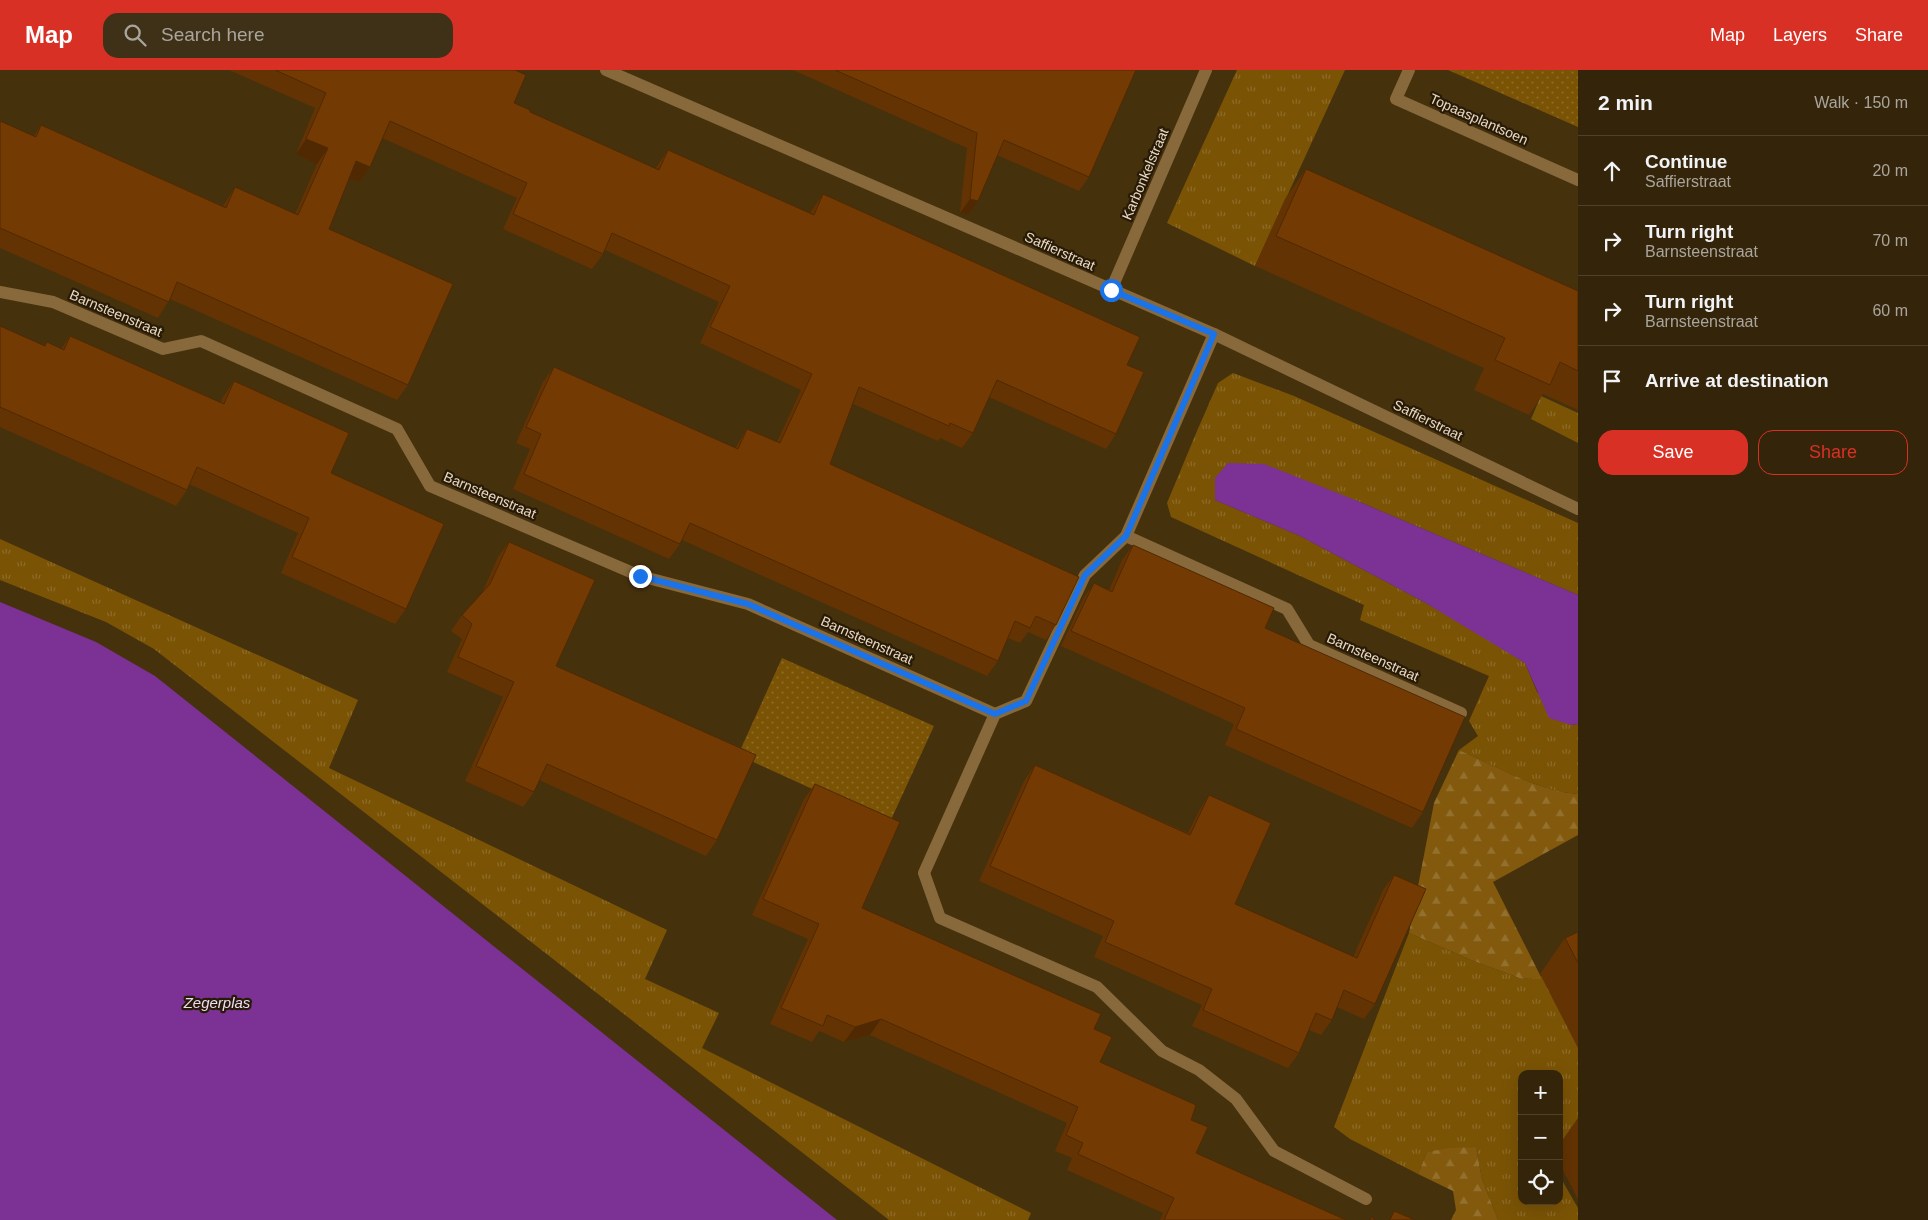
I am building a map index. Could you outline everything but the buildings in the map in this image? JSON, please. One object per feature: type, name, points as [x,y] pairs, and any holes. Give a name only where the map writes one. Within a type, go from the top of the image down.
[{"type":"street","name":"Saffierstraat","points":[[606,70],[1214,334],[1578,509]]},
{"type":"street","name":"Karbonkelstraat","points":[[1111,290],[1206,70]]},
{"type":"street","name":"Topaasplantsoen","points":[[1409,70],[1396,99],[1578,180]]},
{"type":"street","name":"Barnsteenstraat","points":[[0,292],[53,302],[163,349],[201,342],[397,429],[430,486],[640,576],[748,604],[995,714]]},
{"type":"street","points":[[1214,334],[1126,536],[1085,575],[1026,701],[995,714],[924,873],[940,918],[1097,987],[1162,1051],[1199,1070],[1236,1099],[1274,1151],[1366,1199]]},
{"type":"street","name":"Barnsteenstraat","points":[[1126,536],[1288,609],[1309,645],[1461,713]]},
{"type":"green space","points":[[1237,70],[1345,70],[1255,266],[1167,223]]},
{"type":"green space","points":[[1448,70],[1578,70],[1578,127]]},
{"type":"green space","points":[[1233,373],[1294,396],[1578,523],[1578,595],[1355,500],[1215,500],[1300,536],[1424,602],[1489,639],[1525,663],[1537,692],[1571,725],[1578,724],[1578,794],[1563,792],[1532,783],[1459,750],[1478,736],[1469,721],[1489,676],[1360,620],[1364,605],[1171,517],[1167,503],[1197,431],[1218,383]]},
{"type":"green space","points":[[1541,396],[1578,413],[1578,443],[1531,419]]},
{"type":"green space","points":[[0,539],[358,700],[329,768],[667,930],[645,979],[719,1013],[702,1048],[1031,1213],[1028,1220],[889,1220],[154,649],[106,622],[0,580]]},
{"type":"green space","points":[[782,658],[934,726],[889,824],[738,755]]},
{"type":"green space","points":[[1459,750],[1532,783],[1563,792],[1578,794],[1578,835],[1493,882],[1541,977],[1522,979],[1471,960],[1409,933],[1434,803]]},
{"type":"green space","points":[[1409,933],[1471,960],[1522,979],[1549,975],[1578,1036],[1578,1133],[1563,1142],[1563,1070],[1518,1070],[1518,1205],[1563,1205],[1563,1182],[1578,1208],[1578,1220],[1498,1220],[1482,1179],[1476,1147],[1427,1152],[1418,1174],[1350,1139],[1334,1127]]},
{"type":"green space","points":[[1476,1147],[1482,1179],[1498,1220],[1451,1220],[1456,1210],[1453,1191],[1418,1174],[1427,1152],[1450,1148]]},
{"type":"water","points":[[1228,463],[1264,464],[1355,500],[1578,595],[1578,724],[1571,725],[1549,718],[1525,663],[1424,602],[1300,536],[1215,500],[1215,478]]},
{"type":"water","name":"Zegerplas","points":[[0,602],[96,642],[155,676],[837,1220],[0,1220]]},
{"type":"route","points":[[640,576],[748,604],[995,714],[1026,701],[1085,575],[1126,536],[1214,334],[1111,290]]}]
